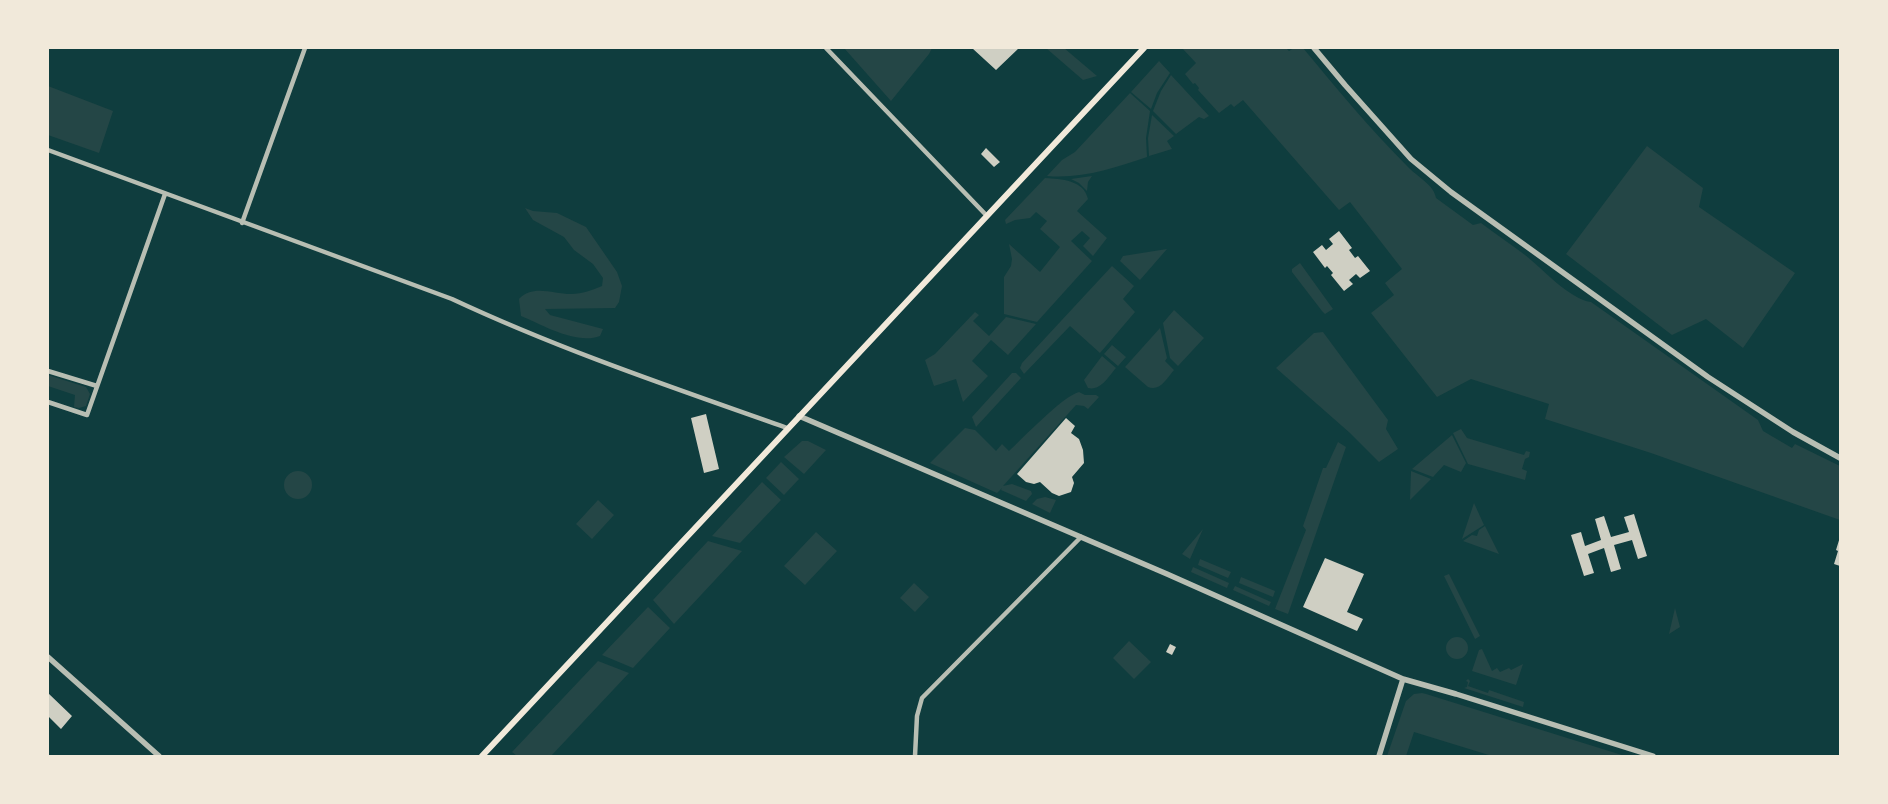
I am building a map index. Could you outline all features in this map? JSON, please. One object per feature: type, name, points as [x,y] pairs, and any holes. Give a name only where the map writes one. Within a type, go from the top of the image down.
[{"type":"main road","points":[[482,756],[1144,48]]},
{"type":"street","points":[[242,223],[305,48]]},
{"type":"street","points":[[826,48],[987,216]]},
{"type":"street","points":[[1314,48],[1411,159],[1451,192],[1708,377],[1786,428],[1840,458]]},
{"type":"street","points":[[48,150],[452,300],[590,358],[787,428]]},
{"type":"street","points":[[48,402],[87,415],[165,194]]},
{"type":"street","points":[[48,371],[97,386]]},
{"type":"street","points":[[798,416],[1081,537],[1403,679],[1653,756]]},
{"type":"street","points":[[915,756],[917,716],[920,704],[927,692],[1081,537]]},
{"type":"street","points":[[48,656],[159,756]]},
{"type":"street","points":[[1379,756],[1403,679]]},
{"type":"shaded area","points":[[844,48],[932,48],[891,101]]},
{"type":"shaded area","points":[[1046,48],[1064,48],[1097,76],[1083,80]]},
{"type":"shaded area","points":[[1182,48],[1286,48],[1289,51],[1294,48],[1303,48],[1381,139],[1409,168],[1429,185],[1436,198],[1473,225],[1481,223],[1525,255],[1565,290],[1583,300],[1591,302],[1758,420],[1763,431],[1792,448],[1795,444],[1840,466],[1840,520],[1651,453],[1545,419],[1549,404],[1471,379],[1437,397],[1371,313],[1394,295],[1385,283],[1402,269],[1350,202],[1339,210],[1243,100],[1234,107],[1231,104],[1219,113],[1198,90],[1199,88],[1195,83],[1193,84],[1185,74],[1196,63]]},
{"type":"shaded area","points":[[1159,61],[1170,73],[1157,93],[1151,109],[1131,92]]},
{"type":"shaded area","points":[[1171,75],[1209,116],[1204,119],[1199,117],[1176,134],[1153,111],[1161,91]]},
{"type":"shaded area","points":[[48,86],[113,111],[99,153],[48,135]]},
{"type":"shaded area","points":[[1130,93],[1150,111],[1146,138],[1147,157],[1110,169],[1085,174],[1047,176],[1062,160],[1075,152]]},
{"type":"shaded area","points":[[1152,115],[1174,136],[1167,141],[1172,149],[1149,156],[1148,138]]},
{"type":"shaded area","points":[[1647,146],[1703,188],[1699,207],[1795,273],[1743,348],[1706,319],[1672,335],[1566,254]]},
{"type":"shaded area","points":[[1092,176],[1088,182],[1087,191],[1079,183],[1071,179]]},
{"type":"shaded area","points":[[1045,178],[1071,182],[1082,188],[1088,199],[1077,211],[1107,238],[1093,256],[1083,246],[1090,238],[1082,231],[1071,241],[1092,261],[1037,322],[1004,314],[1004,277],[1011,266],[1012,259],[1009,244],[1040,272],[1060,247],[1040,229],[1047,221],[1036,212],[1030,218],[1015,220],[1006,224],[1005,220]]},
{"type":"shaded area","points":[[525,208],[533,211],[557,213],[586,227],[617,272],[622,286],[619,302],[615,308],[545,309],[550,315],[603,329],[600,336],[581,338],[570,336],[521,316],[519,299],[525,294],[537,291],[571,294],[583,293],[602,286],[603,278],[593,264],[574,250],[564,237],[533,220]]},
{"type":"shaded area","points":[[1167,249],[1140,280],[1120,261],[1123,256]]},
{"type":"shaded area","points":[[1300,263],[1333,309],[1325,314],[1292,272],[1292,269]]},
{"type":"shaded area","points":[[1112,266],[1134,286],[1123,299],[1135,312],[1100,353],[1070,326],[1024,374],[1020,368],[1022,363]]},
{"type":"shaded area","points":[[1174,310],[1204,338],[1178,366],[1170,358],[1163,323]]},
{"type":"shaded area","points":[[975,312],[979,315],[973,321],[989,336],[1006,317],[1036,324],[1008,355],[991,340],[972,361],[988,376],[963,402],[956,379],[934,386],[925,360],[935,354]]},
{"type":"shaded area","points":[[1160,328],[1167,358],[1165,361],[1174,370],[1160,386],[1152,388],[1148,387],[1125,367]]},
{"type":"shaded area","points":[[1323,332],[1388,420],[1386,429],[1398,449],[1379,462],[1350,433],[1276,368],[1314,333]]},
{"type":"shaded area","points":[[1112,345],[1126,357],[1118,366],[1104,354]]},
{"type":"shaded area","points":[[1102,356],[1116,368],[1100,385],[1088,388],[1084,380]]},
{"type":"shaded area","points":[[1012,373],[1016,373],[1021,378],[976,427],[972,417]]},
{"type":"shaded area","points":[[48,375],[86,387],[90,394],[86,406],[74,407],[75,395],[48,386]]},
{"type":"shaded area","points":[[1079,392],[1099,397],[1088,409],[1084,406],[1076,405],[1003,486],[1012,484],[1031,491],[1032,494],[1026,501],[1001,490],[1002,488],[997,493],[930,463],[965,428],[975,430],[996,451],[1002,444],[1009,451],[1063,401]]},
{"type":"shaded area","points":[[1461,429],[1467,438],[1524,455],[1526,451],[1530,452],[1529,457],[1525,459],[1522,469],[1527,471],[1525,480],[1468,464],[1453,433]]},
{"type":"shaded area","points":[[1452,435],[1466,463],[1461,472],[1444,465],[1433,477],[1412,469]]},
{"type":"shaded area","points":[[802,441],[808,441],[826,450],[804,474],[784,457]]},
{"type":"shaded area","points":[[1338,442],[1346,447],[1288,614],[1275,609],[1306,530],[1303,526],[1323,468],[1326,468]]},
{"type":"shaded area","points":[[781,462],[799,479],[784,495],[766,478]]},
{"type":"shaded area","points":[[298,471],[308,475],[312,485],[308,495],[298,499],[288,495],[284,485],[288,475]]},
{"type":"shaded area","points":[[1411,471],[1431,479],[1410,500]]},
{"type":"shaded area","points":[[762,482],[781,500],[740,543],[712,536]]},
{"type":"shaded area","points":[[1045,497],[1056,500],[1050,513],[1032,504],[1037,499]]},
{"type":"shaded area","points":[[598,500],[614,515],[592,539],[576,524]]},
{"type":"shaded area","points":[[1474,503],[1484,525],[1462,539]]},
{"type":"shaded area","points":[[1485,526],[1499,554],[1463,541],[1472,535],[1477,536],[1479,530]]},
{"type":"shaded area","points":[[1203,529],[1190,559],[1182,554]]},
{"type":"shaded area","points":[[816,532],[837,551],[805,585],[784,566]]},
{"type":"shaded area","points":[[708,541],[742,551],[674,624],[653,600]]},
{"type":"shaded area","points":[[1200,559],[1231,572],[1228,578],[1198,565]]},
{"type":"shaded area","points":[[1193,567],[1229,583],[1227,588],[1191,572]]},
{"type":"shaded area","points":[[1449,574],[1480,636],[1475,639],[1444,576]]},
{"type":"shaded area","points":[[1241,577],[1275,591],[1273,597],[1239,583]]},
{"type":"shaded area","points":[[914,583],[929,597],[915,612],[900,598]]},
{"type":"shaded area","points":[[1235,586],[1271,602],[1269,606],[1233,590]]},
{"type":"shaded area","points":[[648,607],[670,628],[633,668],[602,655]]},
{"type":"shaded area","points":[[1675,608],[1680,627],[1669,634]]},
{"type":"shaded area","points":[[1453,637],[1461,637],[1468,644],[1468,652],[1461,659],[1453,659],[1446,652],[1446,644]]},
{"type":"shaded area","points":[[1129,641],[1151,662],[1134,679],[1113,658]]},
{"type":"shaded area","points":[[1482,649],[1492,671],[1497,668],[1500,672],[1509,668],[1511,670],[1523,664],[1516,685],[1472,671],[1479,650]]},
{"type":"shaded area","points":[[598,661],[629,673],[551,756],[517,756],[512,752]]},
{"type":"shaded area","points":[[1468,679],[1470,681],[1468,686],[1488,693],[1489,690],[1524,702],[1523,707],[1464,688],[1467,687],[1468,682],[1466,681]]},
{"type":"shaded area","points":[[1422,693],[1625,756],[1492,756],[1414,732],[1406,756],[1387,756],[1406,701],[1414,694]]},
{"type":"building","points":[[972,48],[1019,48],[996,70]]},
{"type":"building","points":[[986,148],[1000,162],[994,167],[981,154]]},
{"type":"building","points":[[1339,231],[1352,248],[1349,250],[1355,258],[1358,256],[1370,271],[1360,278],[1356,274],[1349,280],[1353,284],[1344,291],[1331,275],[1333,273],[1327,266],[1325,268],[1313,252],[1322,245],[1326,250],[1333,244],[1329,239]]},
{"type":"building","points":[[706,414],[719,469],[704,473],[691,418]]},
{"type":"building","points":[[1066,418],[1075,426],[1071,433],[1079,439],[1083,450],[1084,463],[1072,477],[1074,483],[1071,492],[1059,496],[1052,493],[1040,482],[1034,484],[1026,482],[1017,474]]},
{"type":"building","points":[[1634,514],[1647,556],[1638,559],[1632,540],[1614,545],[1621,569],[1611,572],[1604,548],[1588,554],[1594,573],[1584,576],[1571,535],[1581,532],[1585,546],[1601,540],[1595,519],[1604,516],[1611,537],[1629,532],[1624,517]]},
{"type":"building","points":[[1840,537],[1840,566],[1834,564]]},
{"type":"building","points":[[1325,558],[1364,574],[1347,612],[1363,619],[1357,631],[1303,607]]},
{"type":"building","points":[[1170,644],[1176,647],[1172,655],[1166,652]]},
{"type":"building","points":[[48,693],[72,716],[61,729],[48,716]]}]
